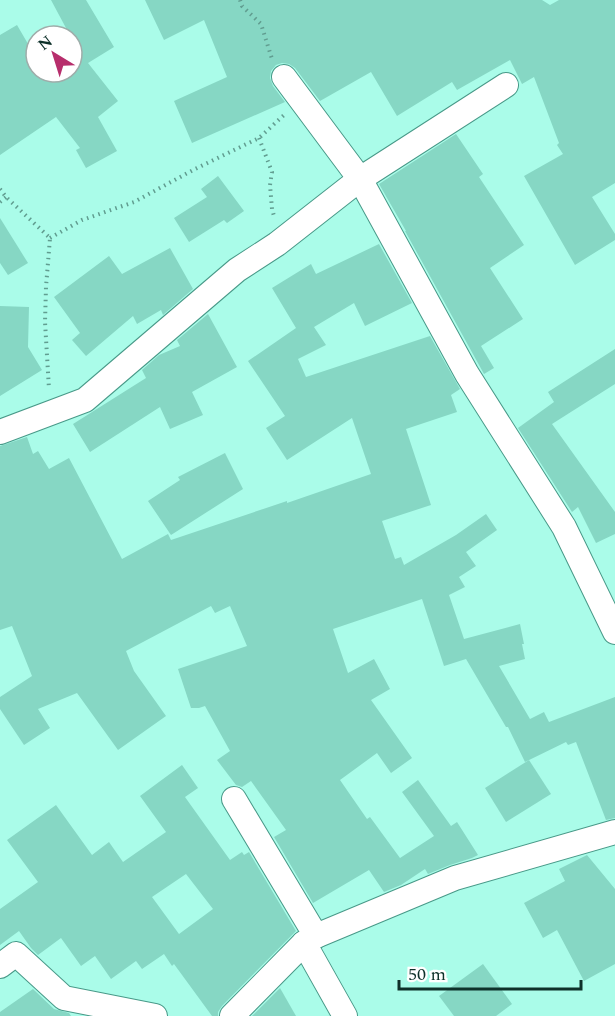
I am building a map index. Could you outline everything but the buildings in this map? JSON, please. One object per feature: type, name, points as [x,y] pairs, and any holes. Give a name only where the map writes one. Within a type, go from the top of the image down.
[{"type":"street","points":[[284,77],[360,179],[467,374],[564,527],[615,632]]},
{"type":"street","points":[[0,432],[85,400],[237,270],[277,244],[360,179],[506,85]]},
{"type":"street","points":[[234,799],[310,940],[345,1016]]},
{"type":"street","points":[[232,1016],[310,940],[454,878],[615,832]]},
{"type":"street","points":[[0,966],[16,954],[64,998],[155,1016]]},
{"type":"path","points":[[50,238],[82,220],[134,202],[260,138],[272,172],[270,185],[277,244]]},
{"type":"path","points":[[0,189],[50,238]]},
{"type":"path","points":[[0,202],[6,197]]},
{"type":"path","points":[[50,238],[45,322],[51,413]]}]
